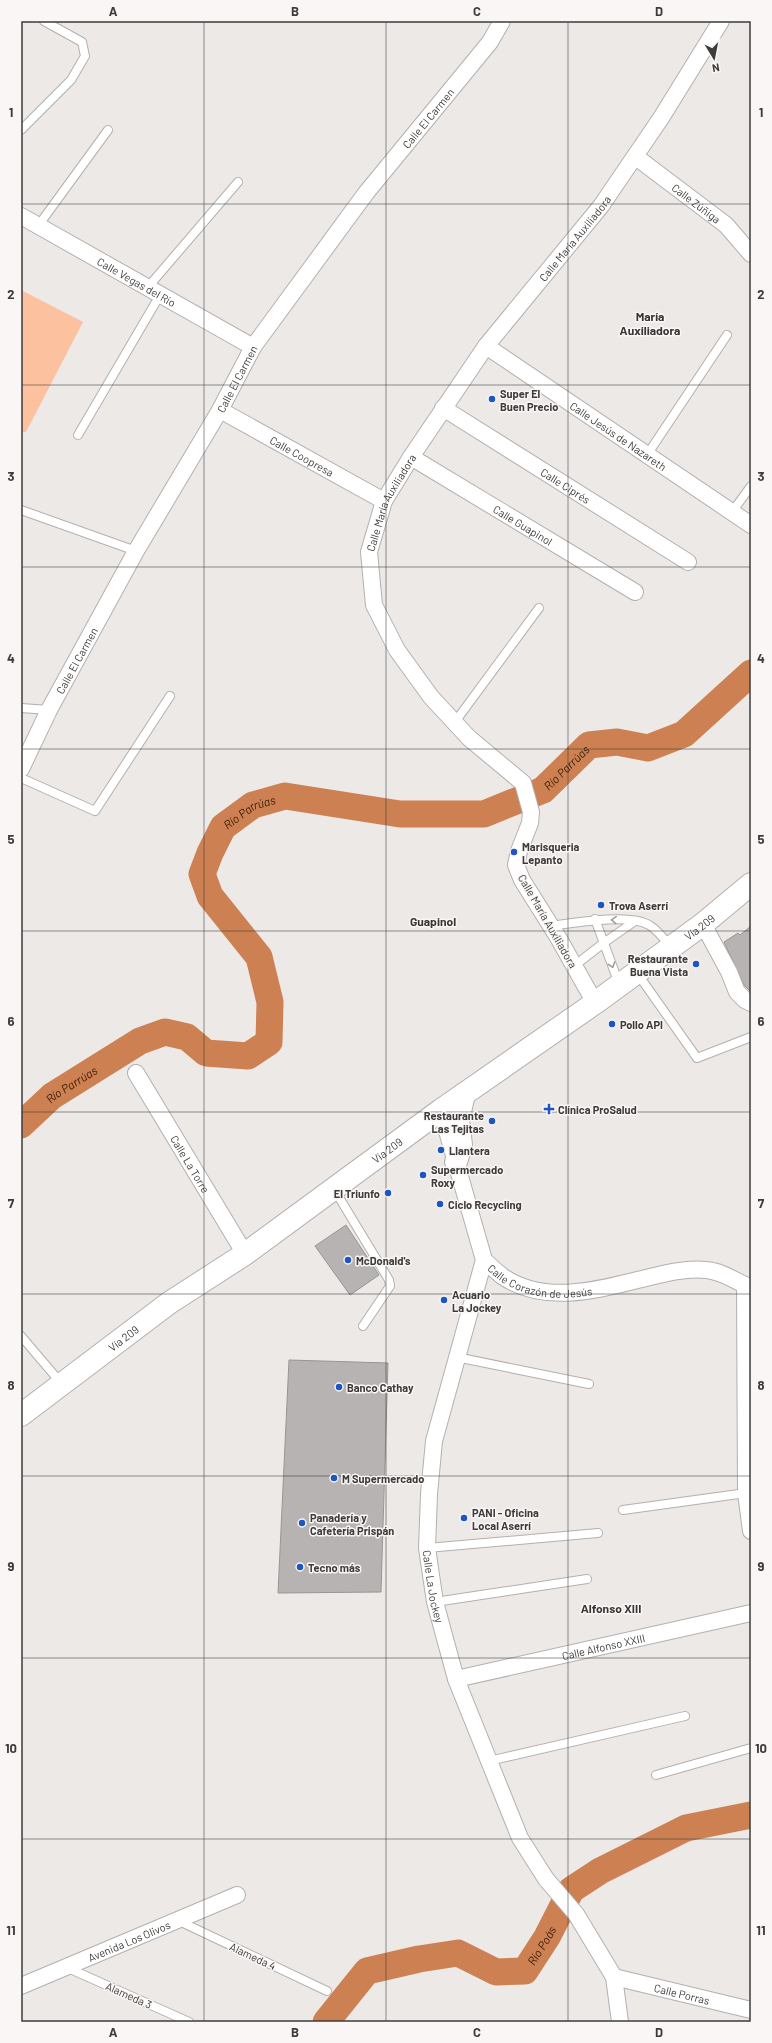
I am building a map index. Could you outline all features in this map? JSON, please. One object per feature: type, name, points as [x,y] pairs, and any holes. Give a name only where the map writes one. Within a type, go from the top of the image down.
[{"type":"main road","name":"Vía 209","points":[[21,1415],[169,1303],[245,1254],[441,1110],[595,1003],[703,924],[751,884]]},
{"type":"main road","points":[[456,1162],[461,1145],[458,1120],[464,1094]]},
{"type":"street","name":"Calle El Carmen","points":[[21,769],[49,710],[136,551],[220,410],[253,347],[366,193],[485,48],[502,21]]},
{"type":"street","name":"Calle María Auxiliadora","points":[[595,1003],[551,926],[522,880],[516,865],[519,851],[530,823],[532,812],[523,783],[469,738],[431,697],[397,650],[374,605],[369,552],[384,501],[443,408],[486,346],[601,206],[636,158],[721,21]]},
{"type":"street","name":"Calle Zúñiga","points":[[636,158],[726,225],[751,254]]},
{"type":"street","name":"Calle Vegas del Río","points":[[21,216],[253,347]]},
{"type":"street","name":"Calle Jesús de Nazareth","points":[[486,346],[751,525]]},
{"type":"street","name":"Calle Ciprés","points":[[443,408],[688,562]]},
{"type":"street","name":"Calle Coopresa","points":[[220,410],[384,501]]},
{"type":"street","name":"Calle Guapinol","points":[[411,457],[635,592]]},
{"type":"street","points":[[703,924],[729,972],[737,992],[745,1000],[751,1003]]},
{"type":"street","name":"Calle La Torre","points":[[136,1073],[245,1254]]},
{"type":"street","name":"Calle Corazón de Jesús","points":[[441,1110],[484,1260],[503,1276],[518,1284],[540,1292],[574,1292],[601,1289],[674,1272],[708,1270],[728,1276],[748,1287]]},
{"type":"street","name":"Calle La Jockey","points":[[484,1260],[434,1441],[429,1494],[427,1548],[435,1602],[456,1679],[520,1838],[546,1879],[576,1914],[614,1977]]},
{"type":"street","points":[[748,1287],[746,1493],[751,1531]]},
{"type":"street","name":"Calle Alfonso XXIII","points":[[456,1679],[751,1613]]},
{"type":"street","name":"Avenida Los Olivos","points":[[21,1986],[68,1968],[237,1895]]},
{"type":"street","points":[[614,1977],[620,2022]]},
{"type":"street","name":"Calle Porras","points":[[614,1977],[751,2010]]},
{"type":"lane","points":[[21,130],[71,80],[85,56],[82,42],[44,21]]},
{"type":"lane","points":[[38,226],[108,130]]},
{"type":"lane","points":[[78,434],[154,291],[238,182]]},
{"type":"lane","points":[[647,455],[727,334]]},
{"type":"lane","points":[[732,512],[751,486]]},
{"type":"lane","points":[[21,510],[136,551]]},
{"type":"lane","points":[[455,722],[539,608]]},
{"type":"lane","points":[[21,778],[95,811],[170,696]]},
{"type":"lane","points":[[21,708],[49,710]]},
{"type":"lane","points":[[595,919],[619,985]]},
{"type":"lane","points":[[551,926],[595,919],[635,921],[649,925],[671,947]]},
{"type":"lane","points":[[574,966],[604,942],[635,921]]},
{"type":"lane","points":[[637,972],[697,1058],[751,1037]]},
{"type":"lane","points":[[333,1188],[389,1280],[390,1286],[363,1326]]},
{"type":"lane","points":[[21,1336],[62,1384]]},
{"type":"lane","points":[[456,1357],[589,1384]]},
{"type":"lane","points":[[623,1510],[746,1493]]},
{"type":"lane","points":[[427,1548],[598,1533]]},
{"type":"lane","points":[[435,1602],[587,1579]]},
{"type":"lane","points":[[489,1761],[685,1716]]},
{"type":"lane","points":[[656,1775],[751,1748]]},
{"type":"lane","name":"Alameda 4","points":[[179,1921],[327,1991]]},
{"type":"lane","name":"Alameda 3","points":[[68,1968],[189,2022]]},
{"type":"shaded area","points":[[21,290],[83,322],[26,432],[21,432]]},
{"type":"building","points":[[751,926],[751,992],[744,985],[724,942],[738,933],[740,935]]},
{"type":"building","name":"McDonald's","points":[[346,1225],[379,1275],[350,1295],[315,1246]]},
{"type":"building","name":"M Supermercado","points":[[289,1360],[388,1363],[381,1592],[278,1593]]},
{"type":"waterway","name":"Río Parrúas","points":[[21,1125],[52,1096],[140,1041],[165,1032],[187,1037],[206,1053],[248,1056],[269,1042],[270,1002],[259,957],[210,896],[202,874],[210,853],[223,827],[253,805],[285,796],[400,814],[484,814],[543,790],[589,745],[617,742],[648,748],[684,734],[751,673]]},
{"type":"waterway","name":"Río Poás","points":[[326,2022],[367,1971],[419,1959],[458,1953],[496,1972],[525,1971],[547,1937],[571,1890],[600,1871],[686,1828],[751,1815]]},
{"type":"place","name":"Super El Buen Precio","points":[[492,399]]},
{"type":"place","name":"Marisqueria Lepanto","points":[[514,852]]},
{"type":"place","name":"Trova Aserrí","points":[[601,905]]},
{"type":"place","name":"Restaurante Buena Vista","points":[[696,964]]},
{"type":"place","name":"Pollo API","points":[[612,1024]]},
{"type":"place","name":"Clínica ProSalud","points":[[549,1109]]},
{"type":"place","name":"Restaurante Las Tejitas","points":[[492,1121]]},
{"type":"place","name":"Llantera","points":[[441,1150]]},
{"type":"place","name":"Supermercado Roxy","points":[[423,1175]]},
{"type":"place","name":"El Triunfo","points":[[388,1193]]},
{"type":"place","name":"Ciclo Recycling","points":[[440,1204]]},
{"type":"place","name":"McDonald's","points":[[348,1260]]},
{"type":"place","name":"Acuario La Jockey","points":[[444,1300]]},
{"type":"place","name":"Banco Cathay","points":[[339,1387]]},
{"type":"place","name":"M Supermercado","points":[[334,1478]]},
{"type":"place","name":"PANI - Oficina Local Aserrí","points":[[464,1518]]},
{"type":"place","name":"Panadería y Cafetería Prispán","points":[[302,1523]]},
{"type":"place","name":"Tecno más","points":[[300,1567]]},
{"type":"district","name":"María Auxiliadora","points":[[650,323]]},
{"type":"district","name":"Guapinol","points":[[433,921]]},
{"type":"district","name":"Alfonso XIII","points":[[611,1608]]}]
